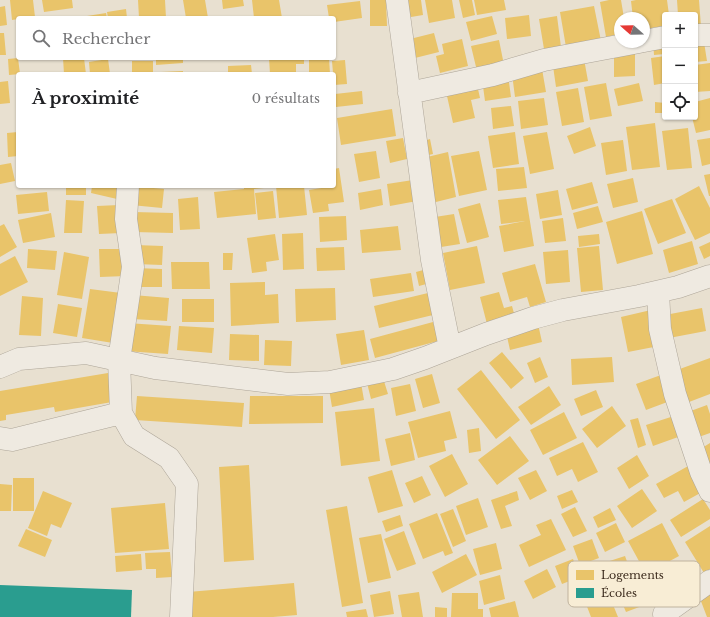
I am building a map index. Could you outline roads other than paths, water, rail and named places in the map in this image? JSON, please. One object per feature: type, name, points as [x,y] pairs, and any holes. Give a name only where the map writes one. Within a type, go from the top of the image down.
[{"type":"street","points":[[397,0],[432,260],[450,348]]},
{"type":"street","points":[[698,35],[710,35]]},
{"type":"street","points":[[650,40],[662,38]]},
{"type":"street","points":[[409,93],[493,75],[544,60],[614,47]]},
{"type":"street","points":[[128,188],[126,219],[133,267],[119,360],[121,413],[134,436],[169,458],[187,484],[181,617]]},
{"type":"street","points":[[0,367],[19,359],[86,353],[155,368],[288,384],[330,382],[368,375],[399,366],[533,318],[563,310],[658,292],[710,276]]},
{"type":"street","points":[[658,292],[660,329],[675,394],[701,472],[710,491]]},
{"type":"street","points":[[0,438],[12,440],[121,413]]},
{"type":"street","points":[[700,588],[710,581]]},
{"type":"street","points":[[664,614],[674,607]]}]
